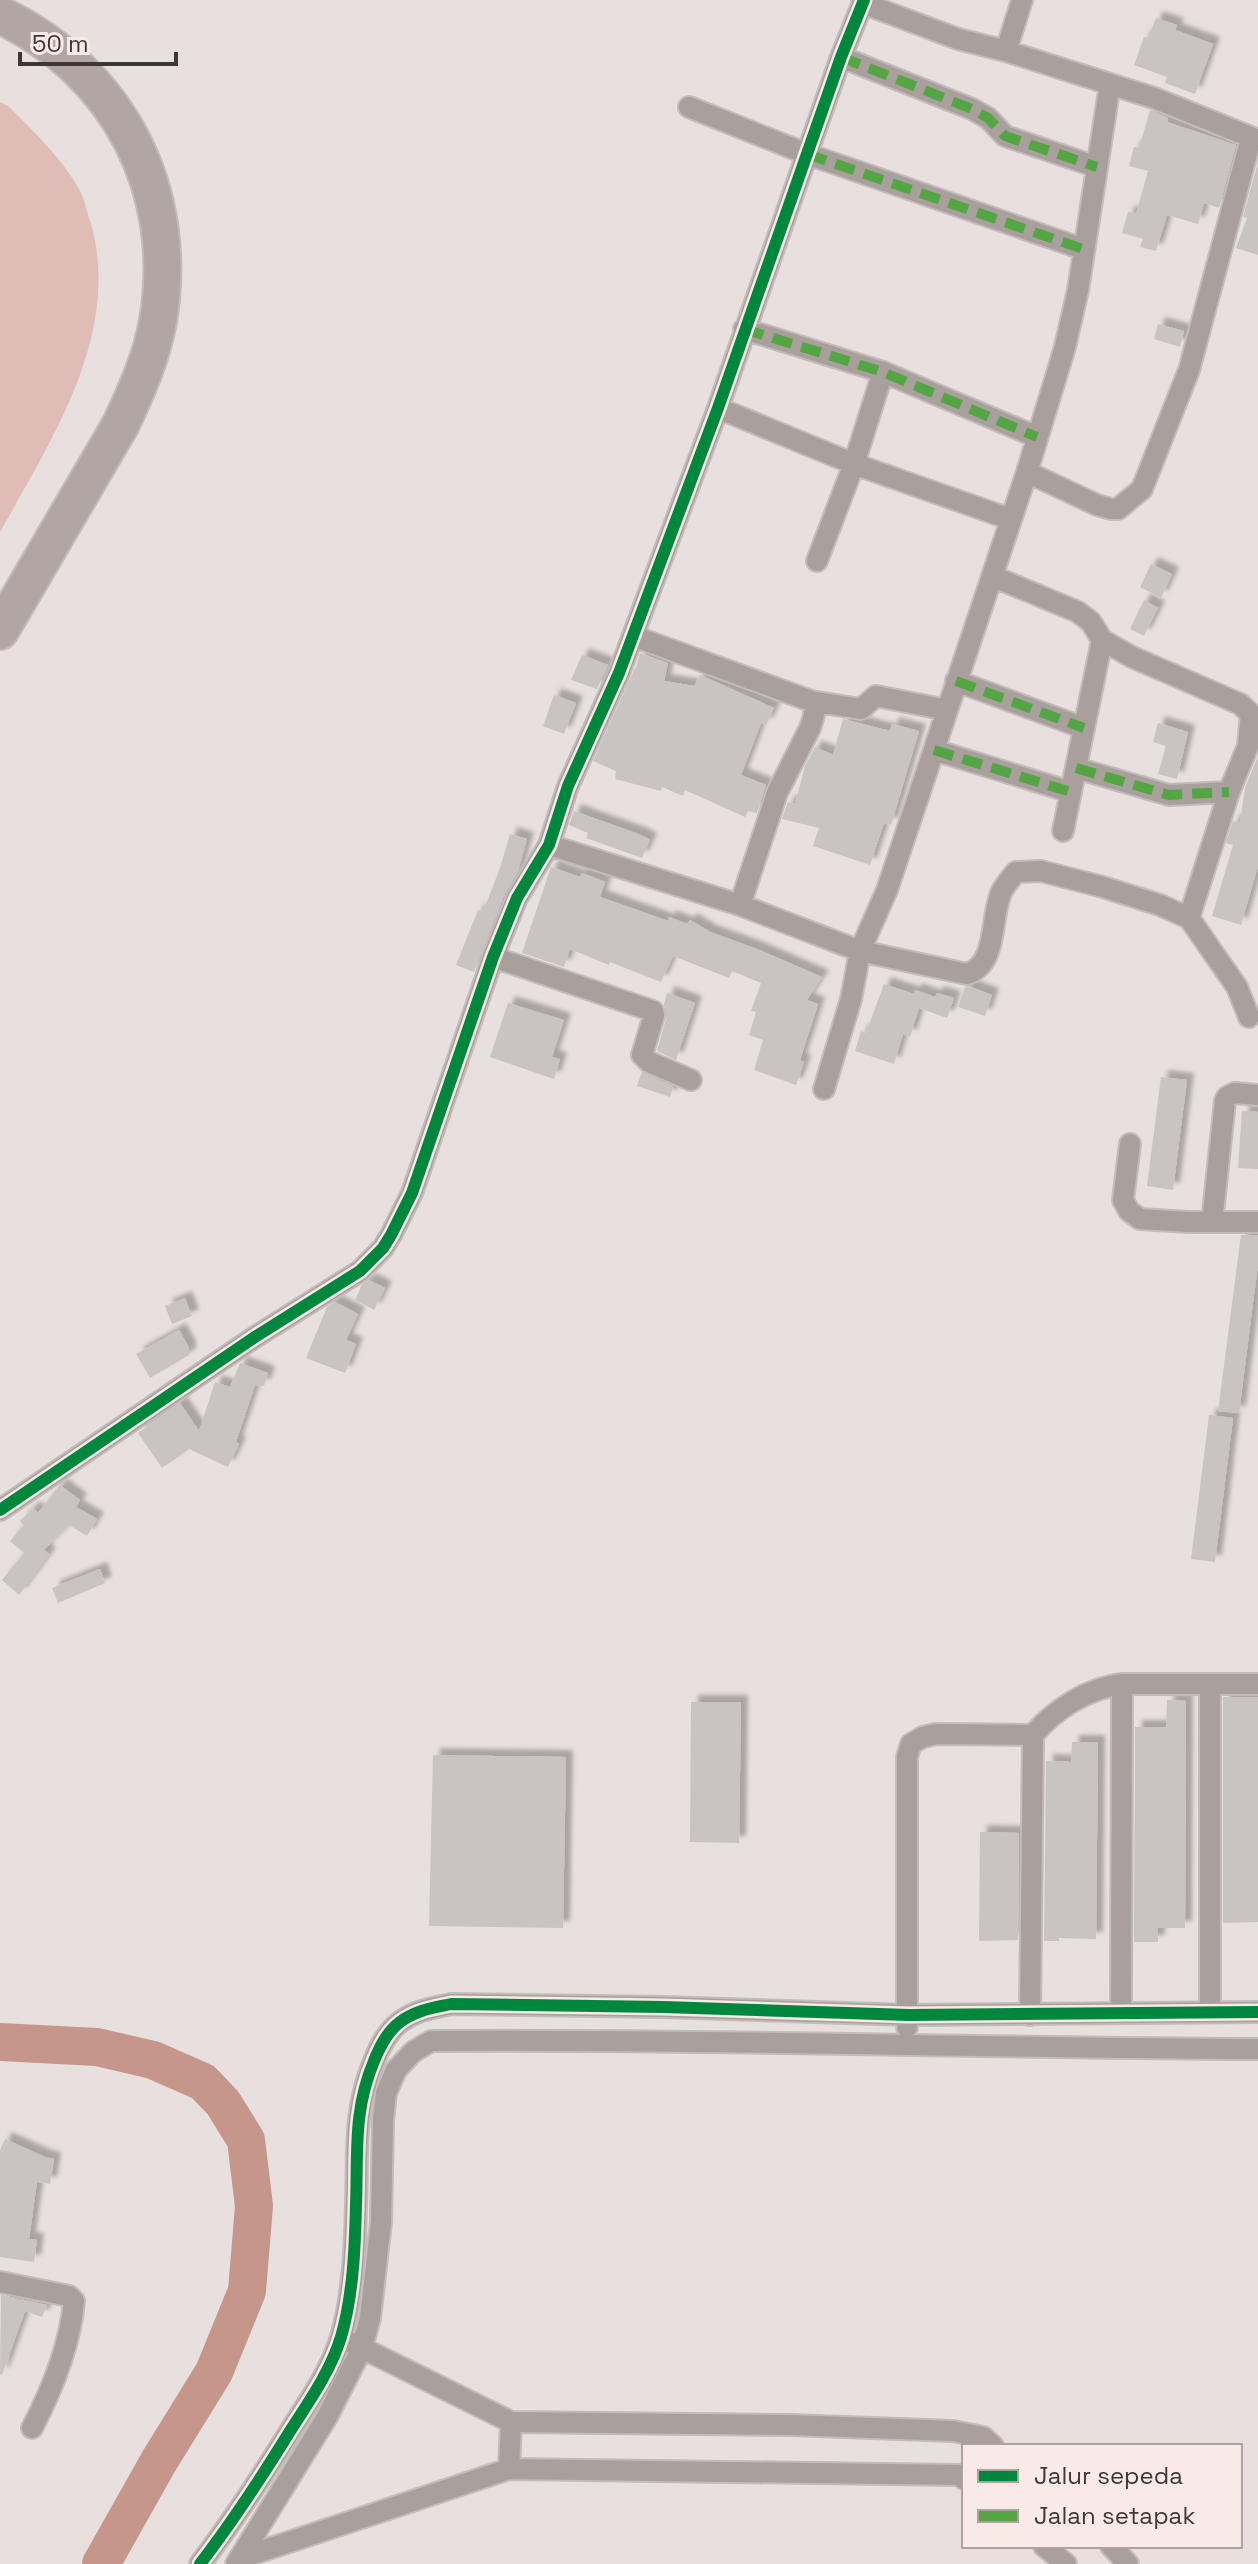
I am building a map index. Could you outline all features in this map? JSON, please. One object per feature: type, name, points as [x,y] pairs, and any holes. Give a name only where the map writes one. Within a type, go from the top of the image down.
[{"type":"highway","points":[[0,15],[63,54],[105,97],[121,119],[149,180],[158,217],[163,287],[158,325],[135,394],[121,424],[0,631]]},
{"type":"street","points":[[1006,51],[1022,0]]},
{"type":"street","points":[[0,1510],[255,1337],[360,1271],[383,1248],[412,1193],[493,957],[517,898],[549,845],[568,786],[619,673],[718,408],[863,2],[958,39],[1154,98],[1254,139],[1189,370],[1142,489],[1118,509],[1111,509],[1027,472]]},
{"type":"street","points":[[841,57],[972,109],[988,118],[1005,136],[1097,167]]},
{"type":"street","points":[[824,1089],[851,999],[860,951],[887,890],[1027,472],[1065,347],[1078,290],[1110,84]]},
{"type":"street","points":[[689,107],[807,154],[1083,249]]},
{"type":"street","points":[[744,329],[883,372],[1037,437]]},
{"type":"street","points":[[817,561],[854,464],[883,372]]},
{"type":"street","points":[[718,408],[854,464],[1010,519]]},
{"type":"street","points":[[992,576],[1078,612],[1091,622],[1102,640],[1132,657],[1240,704],[1251,714],[1253,747],[1229,792],[1189,918]]},
{"type":"street","points":[[633,636],[811,701],[861,709],[876,696],[947,710]]},
{"type":"street","points":[[1063,831],[1102,640]]},
{"type":"street","points":[[956,681],[1084,728]]},
{"type":"street","points":[[740,905],[777,793],[813,719],[814,706],[811,701]]},
{"type":"street","points":[[934,750],[1071,792]]},
{"type":"street","points":[[1076,768],[1175,796],[1229,792]]},
{"type":"street","points":[[549,845],[740,905],[860,951],[967,974],[976,971],[988,954],[1001,892],[1016,872],[1041,871],[1160,905],[1189,918],[1237,987],[1249,1017]]},
{"type":"street","points":[[493,957],[653,1011],[641,1055],[649,1062],[691,1080]]},
{"type":"street","points":[[1212,1222],[1225,1101],[1235,1093],[1258,1095]]},
{"type":"street","points":[[1130,1144],[1123,1200],[1129,1211],[1140,1219],[1258,1222]]},
{"type":"street","points":[[1030,2015],[1033,1735],[1049,1717],[1101,1687],[1122,1684],[1258,1684]]},
{"type":"street","points":[[1121,2013],[1122,1684]]},
{"type":"street","points":[[1210,1685],[1210,2012]]},
{"type":"street","points":[[905,2043],[909,2015],[907,1757],[911,1744],[936,1734],[1033,1735]]},
{"type":"street","points":[[200,2564],[306,2407],[323,2379],[341,2338],[351,2285],[358,2116],[364,2084],[389,2032],[420,2010],[451,2004],[909,2015],[1258,2012]]},
{"type":"street","points":[[420,2010],[431,2041]]},
{"type":"street","points":[[1065,2048],[1067,2014]]},
{"type":"street","points":[[239,2561],[327,2417],[362,2348],[370,2318],[381,2222],[386,2093],[396,2070],[413,2052],[431,2041],[905,2043],[1258,2049]]},
{"type":"street","points":[[0,2282],[69,2296],[74,2301],[65,2346],[32,2428]]},
{"type":"street","points":[[341,2338],[511,2422],[790,2425],[953,2431],[983,2437],[991,2444]]},
{"type":"street","points":[[509,2469],[511,2422]]},
{"type":"street","points":[[239,2561],[509,2469],[943,2474],[962,2477]]},
{"type":"street","points":[[1046,2548],[1066,2564]]},
{"type":"street","points":[[1113,2548],[1128,2564]]},
{"type":"shaded area","points":[[0,102],[8,106],[46,145],[79,189],[91,224],[98,265],[97,305],[89,345],[76,385],[40,461],[0,532]]},
{"type":"building","points":[[1156,18],[1177,25],[1175,30],[1213,44],[1195,94],[1165,83],[1167,77],[1134,65],[1144,37],[1148,38]]},
{"type":"building","points":[[1150,110],[1168,118],[1167,122],[1236,145],[1219,208],[1204,203],[1198,224],[1167,215],[1156,251],[1140,247],[1143,239],[1122,233],[1128,212],[1136,214],[1148,171],[1129,166],[1134,147],[1139,148]]},
{"type":"building","points":[[1258,162],[1258,255],[1236,248],[1247,218],[1243,217]]},
{"type":"building","points":[[1158,324],[1184,331],[1180,347],[1154,339]]},
{"type":"building","points":[[1151,564],[1172,574],[1161,598],[1140,587]]},
{"type":"building","points":[[1144,600],[1158,608],[1144,636],[1130,629]]},
{"type":"building","points":[[640,653],[668,663],[664,681],[694,686],[700,675],[774,708],[766,725],[761,723],[741,775],[766,785],[757,813],[748,811],[745,817],[685,790],[683,796],[662,787],[661,791],[615,779],[616,771],[593,761],[636,669]]},
{"type":"building","points":[[582,655],[608,665],[597,689],[571,680]]},
{"type":"building","points":[[554,695],[576,703],[564,734],[543,726]]},
{"type":"building","points":[[843,719],[890,731],[892,724],[919,731],[891,825],[884,823],[870,865],[813,846],[819,828],[782,819],[788,802],[795,804],[805,766],[815,747],[833,755]]},
{"type":"building","points":[[1158,723],[1188,732],[1177,779],[1158,774],[1166,746],[1153,742]]},
{"type":"building","points":[[1258,756],[1258,866],[1241,925],[1212,916],[1233,845],[1226,843],[1233,821],[1240,823],[1245,788]]},
{"type":"building","points":[[574,811],[650,840],[642,858],[586,838],[588,833],[569,825]]},
{"type":"building","points":[[510,834],[527,839],[518,871],[505,893],[474,972],[456,965],[478,910],[483,912]]},
{"type":"building","points":[[551,867],[580,877],[582,873],[605,882],[600,897],[668,921],[669,917],[687,924],[690,920],[710,932],[822,977],[807,1000],[818,1004],[800,1060],[804,1062],[796,1085],[754,1070],[763,1040],[749,1035],[756,1012],[751,1011],[761,983],[732,971],[729,978],[673,956],[661,982],[570,949],[564,967],[522,953]]},
{"type":"building","points":[[884,984],[914,994],[915,990],[935,997],[937,993],[954,998],[947,1018],[919,1008],[910,1037],[903,1034],[894,1064],[855,1051],[861,1031],[866,1033]]},
{"type":"building","points":[[968,986],[992,995],[985,1016],[958,1007]]},
{"type":"building","points":[[667,993],[695,1003],[676,1060],[657,1051],[666,1019],[664,1004]]},
{"type":"building","points":[[508,1003],[564,1020],[552,1057],[560,1059],[554,1079],[490,1057]]},
{"type":"building","points":[[642,1072],[673,1086],[670,1097],[637,1086]]},
{"type":"building","points":[[1161,1077],[1187,1080],[1173,1190],[1147,1186]]},
{"type":"building","points":[[1242,1111],[1258,1112],[1258,1169],[1238,1168]]},
{"type":"building","points":[[1241,1235],[1258,1235],[1258,1264],[1239,1413],[1218,1411]]},
{"type":"building","points":[[369,1280],[385,1288],[374,1310],[355,1300],[362,1285]]},
{"type":"building","points":[[185,1298],[192,1316],[172,1324],[165,1306]]},
{"type":"building","points":[[335,1302],[358,1314],[346,1340],[356,1344],[345,1373],[306,1358],[327,1307]]},
{"type":"building","points":[[179,1330],[189,1348],[189,1355],[150,1378],[136,1354]]},
{"type":"building","points":[[240,1363],[268,1373],[264,1386],[255,1385],[236,1442],[239,1444],[228,1467],[189,1449],[162,1468],[138,1433],[180,1403],[199,1431],[215,1382],[230,1387]]},
{"type":"building","points":[[1209,1415],[1233,1418],[1215,1562],[1191,1559]]},
{"type":"building","points":[[60,1485],[80,1500],[76,1507],[97,1519],[87,1536],[69,1525],[44,1550],[49,1554],[19,1595],[2,1580],[24,1553],[10,1541],[24,1525],[20,1521],[33,1508],[38,1513]]},
{"type":"building","points":[[100,1569],[105,1583],[58,1603],[52,1588]]},
{"type":"building","points":[[1223,1697],[1258,1697],[1258,1922],[1223,1923]]},
{"type":"building","points":[[1167,1700],[1186,1701],[1185,1928],[1158,1928],[1158,1942],[1134,1942],[1135,1727],[1166,1727]]},
{"type":"building","points":[[691,1702],[741,1702],[739,1843],[690,1842]]},
{"type":"building","points":[[1072,1742],[1098,1742],[1096,1939],[1059,1938],[1059,1941],[1044,1941],[1046,1761],[1071,1762]]},
{"type":"building","points":[[433,1755],[566,1757],[563,1928],[429,1926]]},
{"type":"building","points":[[980,1832],[1019,1833],[1018,1940],[979,1941]]},
{"type":"building","points":[[5,2139],[54,2159],[50,2184],[37,2182],[29,2239],[37,2240],[34,2262],[0,2257],[0,2150]]},
{"type":"building","points":[[1,2295],[47,2305],[42,2317],[25,2311],[2,2375],[0,2374]]},
{"type":"waterway","points":[[0,2042],[97,2047],[153,2060],[203,2082],[223,2103],[246,2140],[254,2206],[247,2291],[214,2372],[101,2564]]},
{"type":"marked path","points":[[841,57],[972,109],[988,118],[1005,136],[1097,167]]},
{"type":"marked path","points":[[807,154],[1083,249]]},
{"type":"marked path","points":[[744,329],[883,372],[1037,437]]},
{"type":"marked path","points":[[956,681],[1084,728]]},
{"type":"marked path","points":[[934,750],[1071,792]]},
{"type":"marked path","points":[[1076,768],[1169,795],[1229,792]]},
{"type":"cycle path","points":[[0,1510],[255,1337],[360,1271],[383,1248],[391,1235],[412,1193],[493,957],[517,898],[549,845],[568,786],[619,673],[864,0]]},
{"type":"cycle path","points":[[200,2564],[270,2463],[320,2384],[337,2349],[353,2272],[358,2132],[363,2097],[367,2079],[384,2040],[406,2018],[451,2004],[909,2015],[1258,2012]]}]
